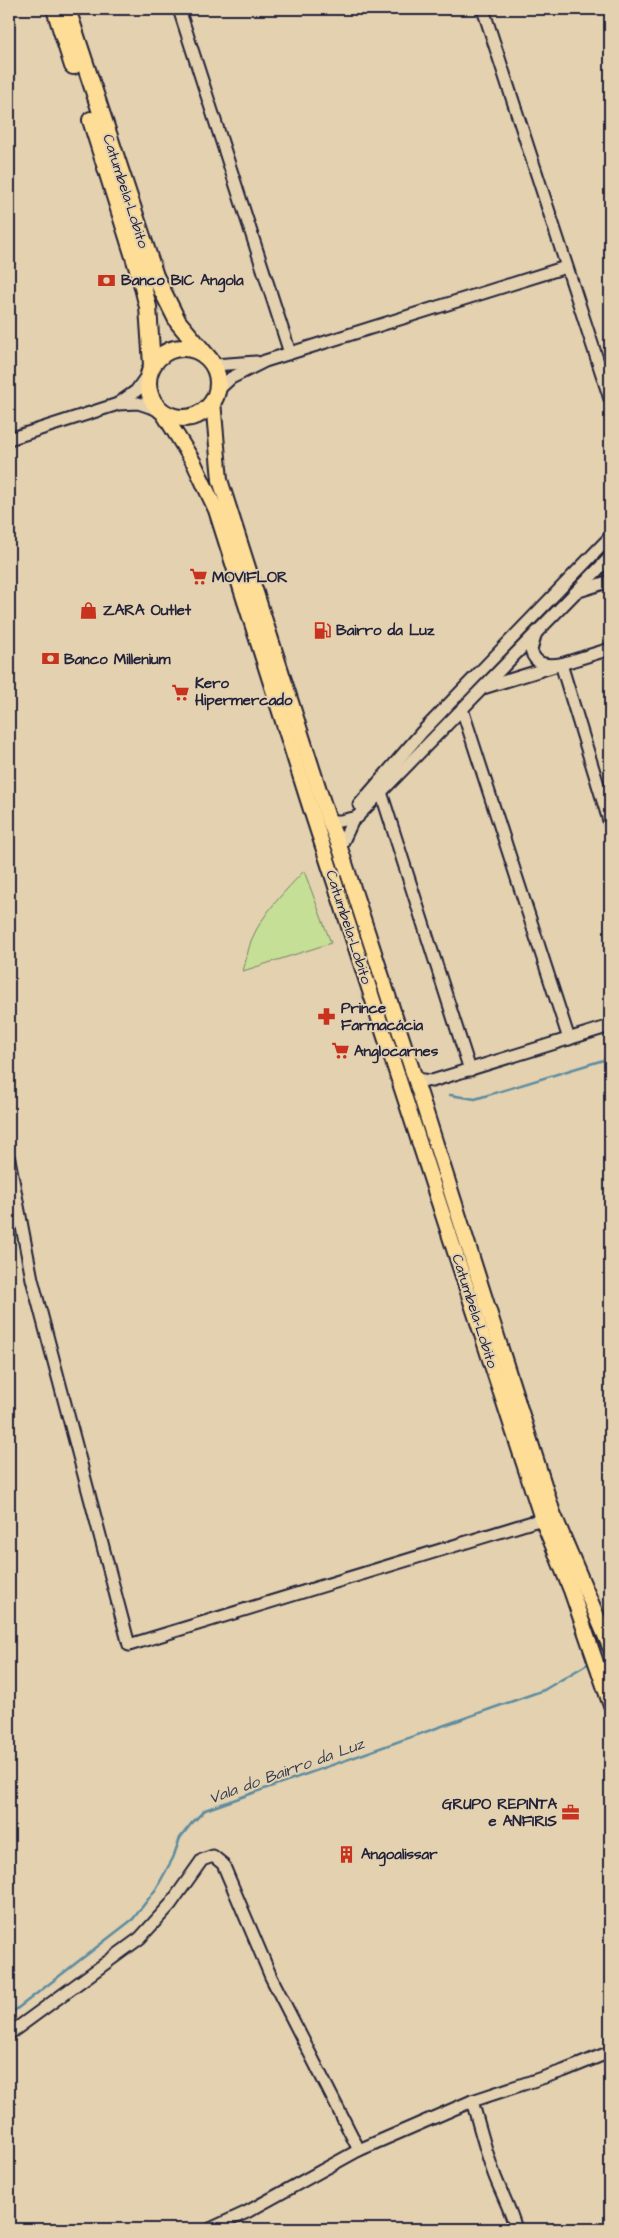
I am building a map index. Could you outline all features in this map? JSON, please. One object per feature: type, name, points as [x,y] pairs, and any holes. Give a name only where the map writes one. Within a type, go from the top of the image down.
[{"type":"highway","name":"Catumbela-Lobito","points":[[55,9],[141,279],[148,307],[150,369]]},
{"type":"highway","name":"Catumbela-Lobito","points":[[67,9],[154,276],[178,322],[212,363]]},
{"type":"highway","points":[[191,349],[202,353],[212,363],[218,380],[215,396],[206,410],[191,418],[174,418],[161,412],[149,396],[147,385],[150,369],[160,356],[169,350],[191,349]]},
{"type":"main road","name":"Catumbela-Lobito","points":[[215,396],[220,480],[329,821],[340,848],[422,1097],[553,1513],[608,1642]]},
{"type":"main road","name":"Catumbela-Lobito","points":[[161,412],[194,463],[216,510],[313,816],[542,1519],[591,1644],[610,1703]]},
{"type":"street","points":[[179,9],[290,353]]},
{"type":"street","points":[[483,9],[610,399]]},
{"type":"street","points":[[215,396],[238,374],[265,361],[566,267]]},
{"type":"street","points":[[212,363],[265,361]]},
{"type":"street","points":[[118,404],[136,391],[150,369]]},
{"type":"street","points":[[9,439],[118,404],[138,403],[161,412]]},
{"type":"street","points":[[346,820],[422,732],[610,536]]},
{"type":"street","points":[[340,848],[349,828],[381,792],[610,557]]},
{"type":"street","points":[[576,592],[610,581]]},
{"type":"street","points":[[538,631],[530,650],[532,656],[545,666],[560,664]]},
{"type":"street","points":[[482,688],[610,649]]},
{"type":"street","points":[[560,664],[610,824]]},
{"type":"street","points":[[462,709],[569,1039]]},
{"type":"street","points":[[381,792],[470,1070]]},
{"type":"street","points":[[329,821],[358,817]]},
{"type":"street","points":[[415,1078],[429,1082],[610,1026]]},
{"type":"street","points":[[422,1097],[439,1079]]},
{"type":"street","points":[[9,1159],[32,1279],[129,1645],[542,1519]]},
{"type":"street","points":[[9,2034],[140,1938],[170,1905],[202,1860],[213,1856],[223,1864],[271,1977],[359,2150]]},
{"type":"street","points":[[210,2229],[246,2212],[359,2150],[472,2101],[562,2071],[610,2052]]},
{"type":"street","points":[[472,2101],[484,2143],[516,2229]]},
{"type":"green space","points":[[304,871],[331,943],[243,971],[251,941],[261,921],[274,903]]},
{"type":"waterway","points":[[450,1095],[475,1099],[610,1058]]},
{"type":"waterway","name":"Vala do Bairro da Luz","points":[[598,1657],[608,1651]]},
{"type":"waterway","name":"Vala do Bairro da Luz","points":[[9,2015],[133,1919],[156,1889],[173,1858],[180,1838],[205,1810],[544,1690],[591,1662]]},
{"type":"place","name":"Banco BIC Angola","points":[[107,280]]},
{"type":"place","name":"MOVIFLOR","points":[[198,577]]},
{"type":"place","name":"ZARA Outlet","points":[[89,610]]},
{"type":"place","name":"Bairro da Luz","points":[[322,630]]},
{"type":"place","name":"Banco Millenium","points":[[50,659]]},
{"type":"place","name":"Kero Hipermercado","points":[[181,692]]},
{"type":"place","name":"Prince Farmacácia","points":[[327,1017]]},
{"type":"place","name":"Anglocarnes","points":[[340,1051]]},
{"type":"place","name":"GRUPO REPINTA e ANFIRIS","points":[[571,1813]]},
{"type":"place","name":"Angoalissar","points":[[347,1854]]}]
